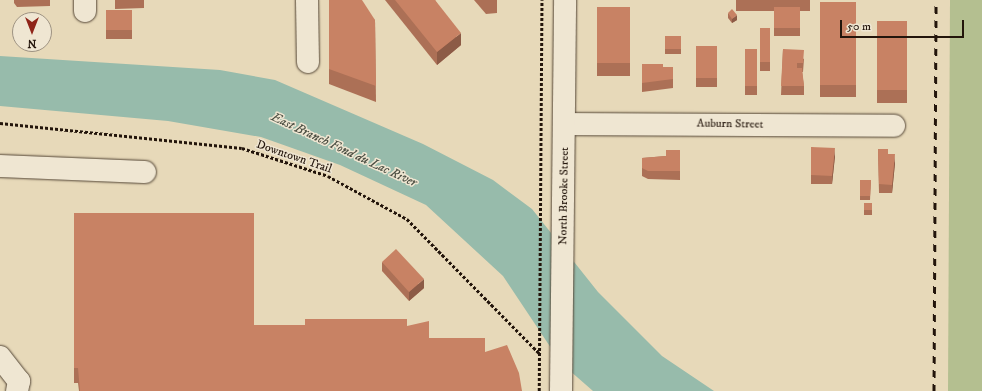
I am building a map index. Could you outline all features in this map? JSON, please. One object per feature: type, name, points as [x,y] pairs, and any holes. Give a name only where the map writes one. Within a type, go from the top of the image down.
[{"type":"street","points":[[307,0],[308,62]]},
{"type":"street","name":"North Brooke Street","points":[[561,391],[566,124],[565,0]]},
{"type":"street","name":"Auburn Street","points":[[566,124],[894,126]]},
{"type":"street","points":[[0,166],[145,172]]},
{"type":"street","points":[[0,357],[19,381],[17,391]]},
{"type":"path","points":[[539,391],[542,203],[542,0]]},
{"type":"path","name":"Downtown Trail","points":[[0,123],[242,148],[328,176],[407,219],[540,354]]},
{"type":"shaded area","points":[[950,0],[982,0],[982,391],[948,391]]},
{"type":"water","name":"East Branch Fond du Lac River","points":[[0,56],[220,70],[275,80],[423,144],[493,180],[532,209],[598,292],[662,356],[714,391],[593,391],[561,363],[503,276],[426,205],[340,165],[261,137],[168,121],[0,106]]},
{"type":"building","points":[[329,0],[362,0],[375,20],[376,86],[329,69]]},
{"type":"building","points":[[395,0],[435,0],[461,33],[437,52]]},
{"type":"building","points":[[820,2],[856,2],[856,85],[820,85]]},
{"type":"building","points":[[597,7],[630,7],[630,63],[597,63]]},
{"type":"building","points":[[774,7],[800,7],[800,28],[774,28]]},
{"type":"building","points":[[732,9],[737,15],[732,19],[728,13]]},
{"type":"building","points":[[106,10],[132,10],[132,30],[106,30]]},
{"type":"building","points":[[877,21],[907,21],[907,90],[877,90]]},
{"type":"building","points":[[760,28],[770,28],[770,62],[760,62]]},
{"type":"building","points":[[665,36],[681,36],[681,49],[665,49]]},
{"type":"building","points":[[696,46],[717,46],[717,78],[696,78]]},
{"type":"building","points":[[745,49],[757,49],[757,86],[745,86]]},
{"type":"building","points":[[783,49],[804,50],[803,63],[797,63],[797,68],[802,68],[804,86],[781,86]]},
{"type":"building","points":[[642,64],[663,64],[663,67],[673,67],[673,79],[642,83]]},
{"type":"building","points":[[811,147],[835,148],[832,176],[811,175]]},
{"type":"building","points":[[878,149],[888,149],[888,154],[895,154],[892,185],[879,184]]},
{"type":"building","points":[[666,150],[680,150],[680,171],[648,171],[642,168],[642,158],[666,156]]},
{"type":"building","points":[[860,180],[871,180],[870,196],[860,196]]},
{"type":"building","points":[[864,203],[872,203],[872,210],[864,210]]},
{"type":"building","points":[[74,213],[254,213],[254,325],[305,325],[305,319],[407,319],[407,326],[429,321],[429,338],[485,338],[485,352],[507,345],[519,373],[522,391],[80,391],[78,368],[74,368]]},
{"type":"building","points":[[396,249],[424,279],[409,292],[382,262]]},
{"type":"railway","points":[[934,391],[936,0]]}]
